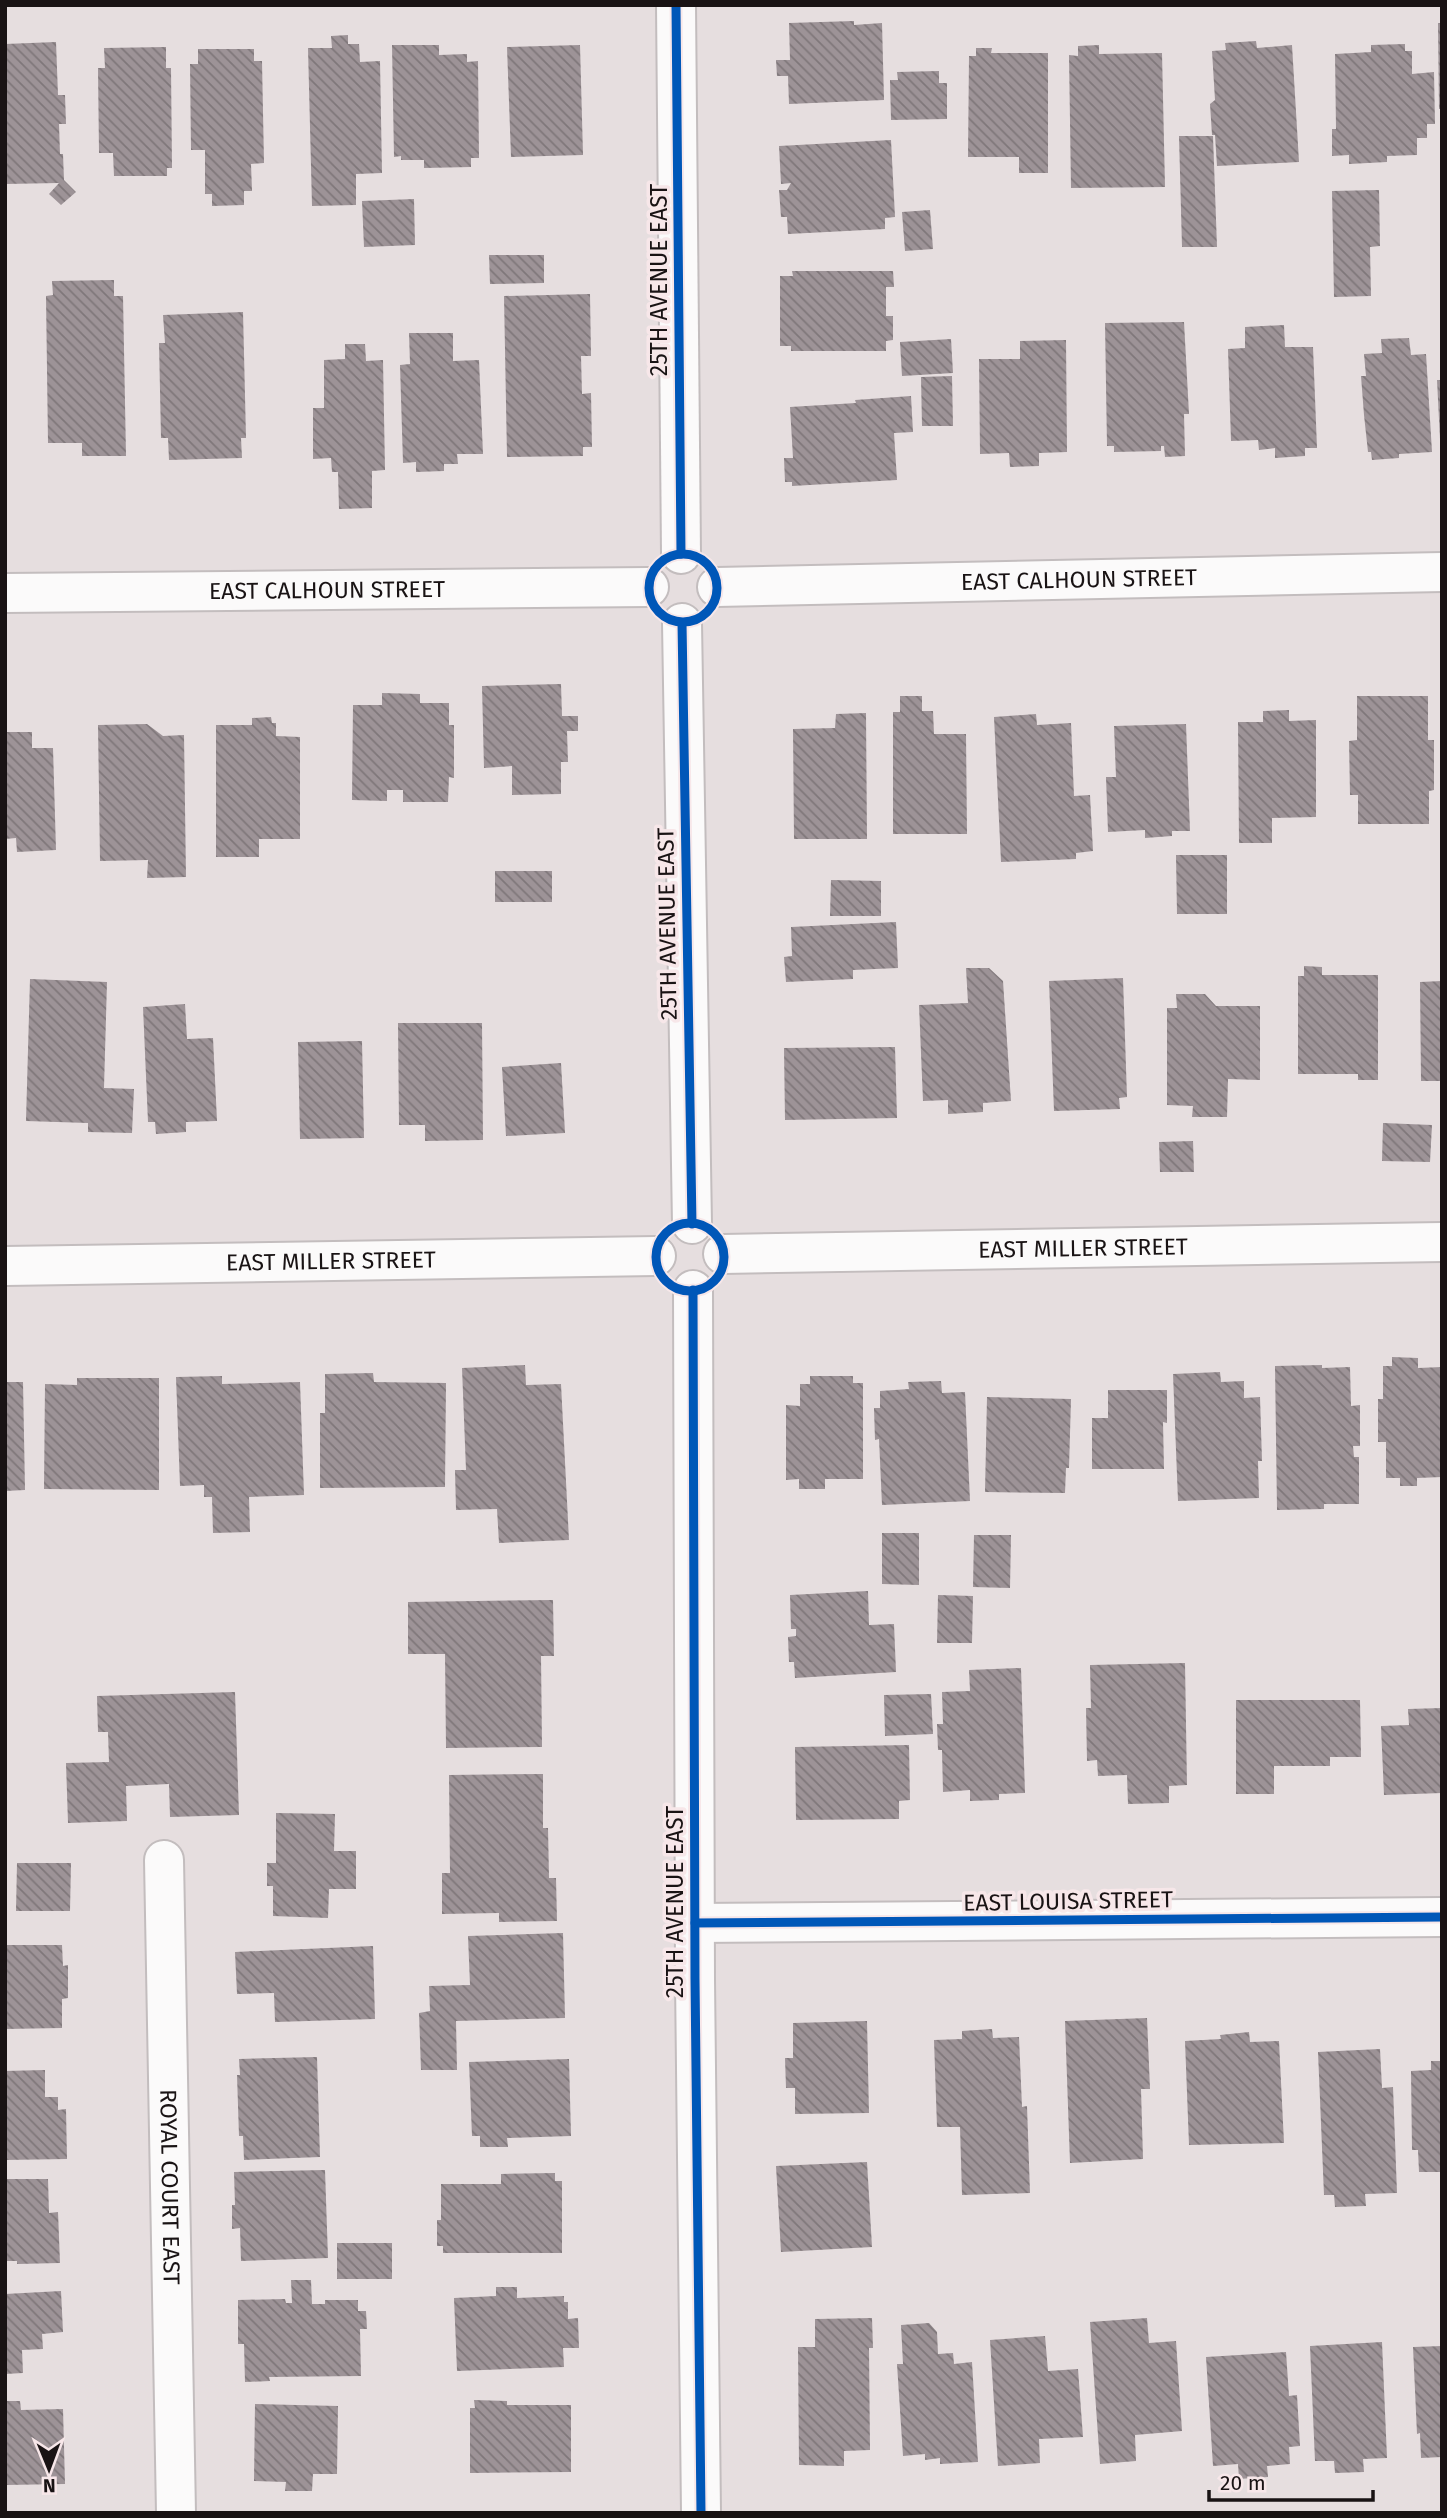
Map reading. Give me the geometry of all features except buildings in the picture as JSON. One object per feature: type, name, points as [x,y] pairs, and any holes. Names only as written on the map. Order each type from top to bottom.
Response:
[{"type":"street","name":"25TH AVENUE EAST","points":[[676,5],[681,554]]},
{"type":"street","points":[[681,554],[701,558],[715,576],[717,587],[712,608],[704,616],[682,623],[661,615],[653,606],[649,587],[652,573],[659,564],[668,557],[681,554]]},
{"type":"street","name":"EAST CALHOUN STREET","points":[[717,587],[1442,572]]},
{"type":"street","name":"EAST CALHOUN STREET","points":[[5,593],[649,587]]},
{"type":"street","name":"25TH AVENUE EAST","points":[[682,623],[692,1224]]},
{"type":"street","points":[[692,1224],[709,1229],[717,1237],[723,1254],[721,1271],[715,1281],[707,1287],[686,1292],[667,1282],[660,1274],[656,1256],[659,1242],[665,1234],[675,1227],[692,1224]]},
{"type":"street","name":"EAST MILLER STREET","points":[[723,1254],[1442,1242]]},
{"type":"street","name":"EAST MILLER STREET","points":[[5,1266],[656,1256]]},
{"type":"street","name":"25TH AVENUE EAST","points":[[693,1290],[695,1923],[701,2513]]},
{"type":"street","name":"ROYAL COURT EAST","points":[[164,1860],[176,2513]]},
{"type":"street","name":"EAST LOUISA STREET","points":[[695,1923],[1442,1917]]},
{"type":"cycle path","points":[[676,5],[681,554]]},
{"type":"cycle path","points":[[690,554],[711,569],[717,581],[717,588],[715,601],[707,612],[690,622],[676,622],[659,612],[651,601],[649,581],[659,564],[670,556],[690,554]]},
{"type":"cycle path","points":[[682,623],[692,1224]]},
{"type":"cycle path","points":[[690,1223],[703,1226],[714,1233],[721,1244],[724,1257],[721,1270],[714,1281],[703,1288],[690,1291],[677,1288],[666,1281],[659,1270],[656,1257],[659,1244],[666,1233],[677,1226],[690,1223]]},
{"type":"cycle path","points":[[693,1290],[695,1979],[701,2513]]},
{"type":"cycle path","points":[[695,1923],[1442,1917]]}]
